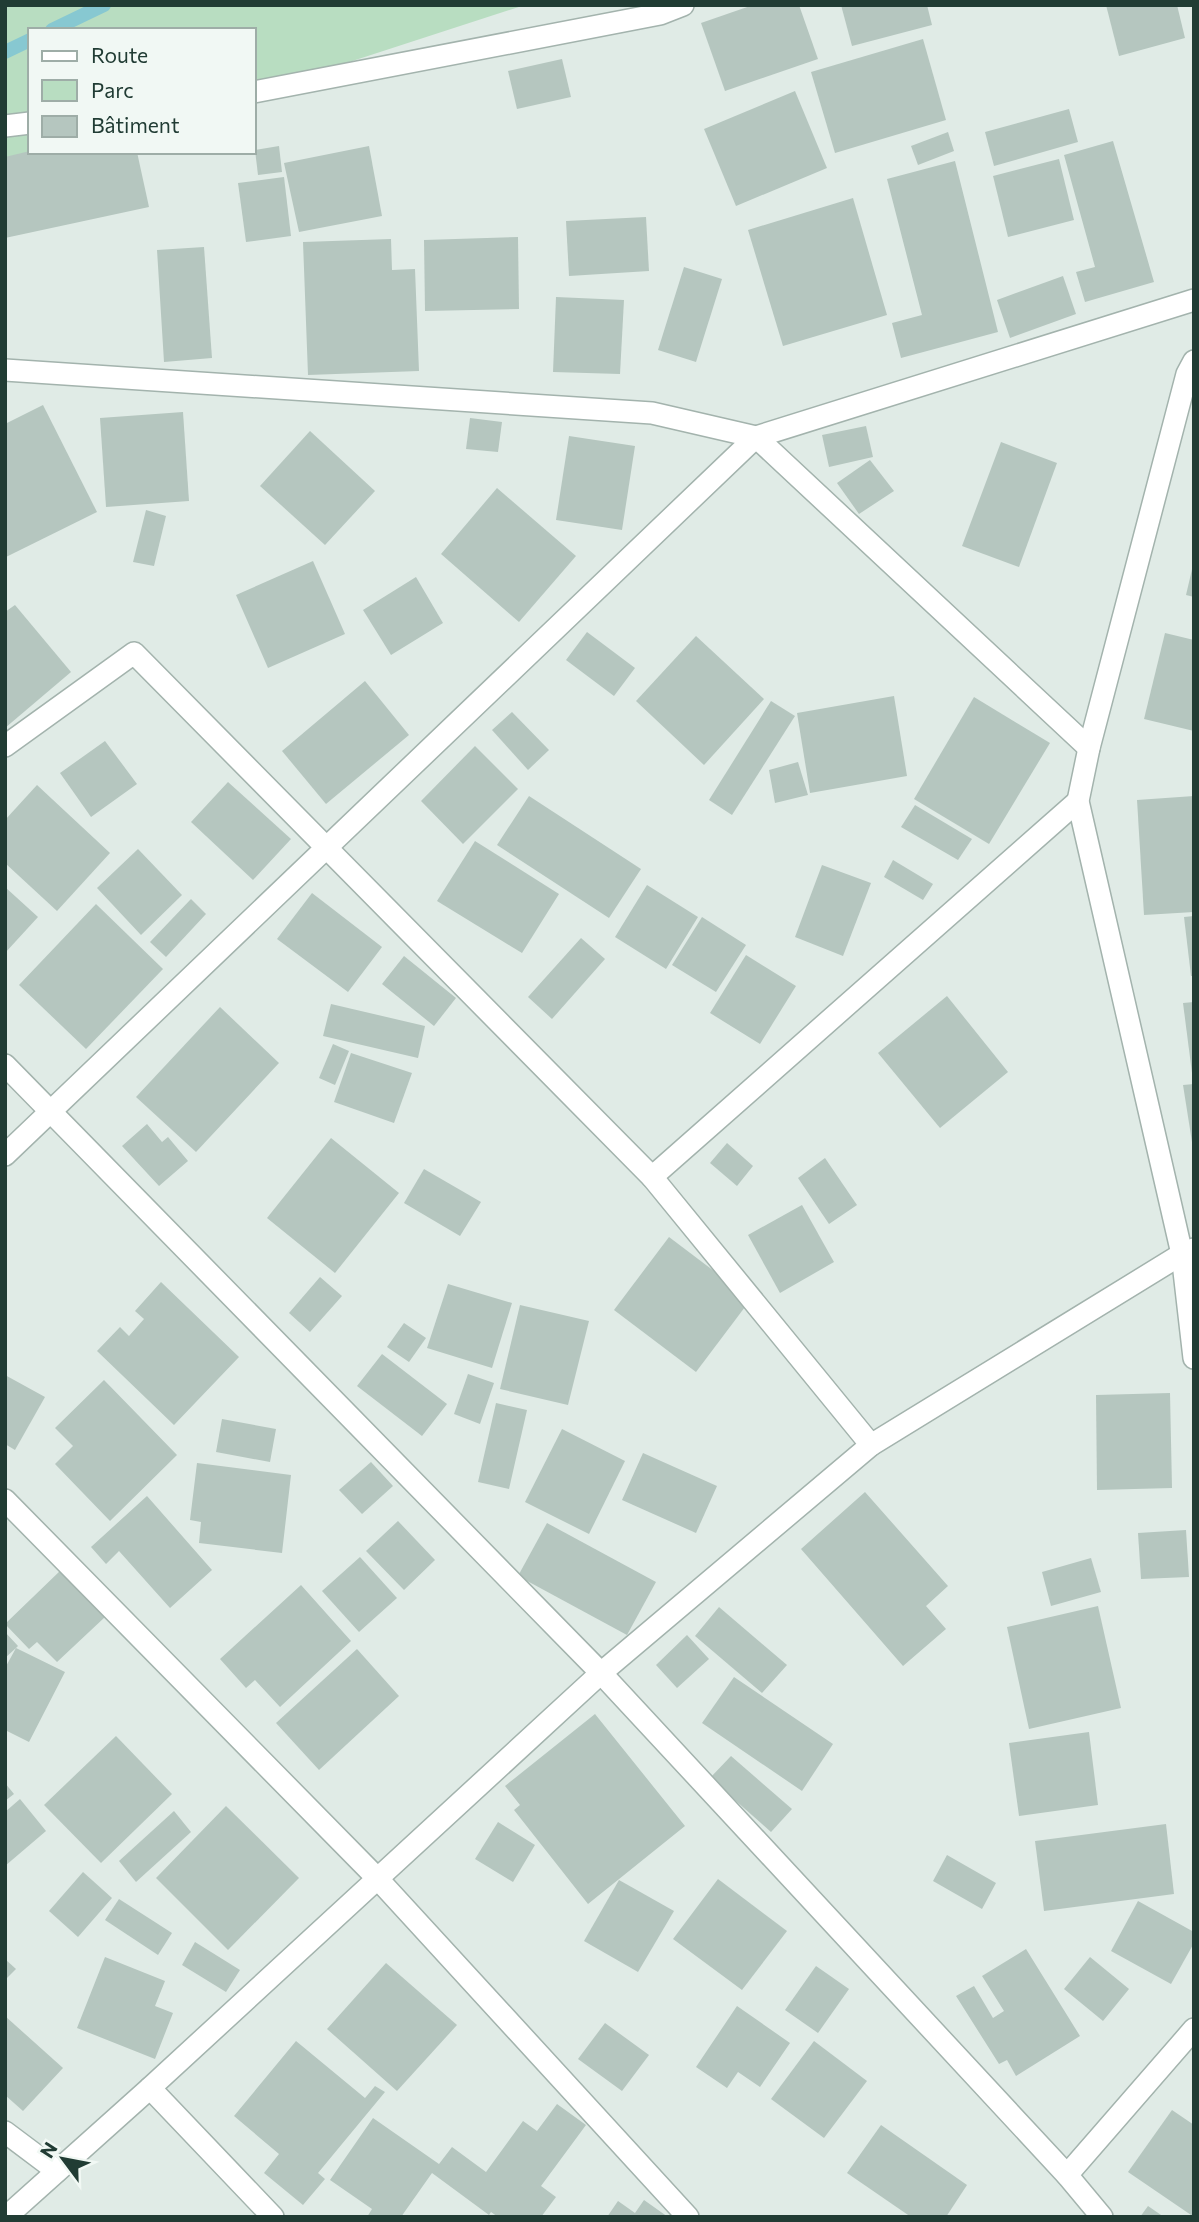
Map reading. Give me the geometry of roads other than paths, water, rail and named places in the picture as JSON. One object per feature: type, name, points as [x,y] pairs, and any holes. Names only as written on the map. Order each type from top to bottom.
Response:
[{"type":"street","points":[[256,92],[660,14],[683,5]]},
{"type":"street","points":[[5,126],[28,123]]},
{"type":"street","points":[[5,1155],[756,437],[1194,300]]},
{"type":"street","points":[[1194,361],[1187,374],[1088,748],[1078,802],[1188,1252],[1194,1358]]},
{"type":"street","points":[[5,370],[652,413],[756,437],[1088,748]]},
{"type":"street","points":[[5,746],[134,653],[652,1177],[871,1445]]},
{"type":"street","points":[[652,1177],[1078,802]]},
{"type":"street","points":[[5,1065],[601,1672],[1067,2175],[1102,2217]]},
{"type":"street","points":[[6,2217],[150,2088],[601,1672],[871,1445],[1188,1252]]},
{"type":"street","points":[[5,1500],[377,1878],[688,2217]]},
{"type":"street","points":[[1067,2175],[1194,2029]]},
{"type":"street","points":[[150,2088],[273,2217]]},
{"type":"street","points":[[5,2132],[57,2171]]},
{"type":"waterway","points":[[56,28],[104,5]]},
{"type":"waterway","points":[[5,52],[28,41]]}]
